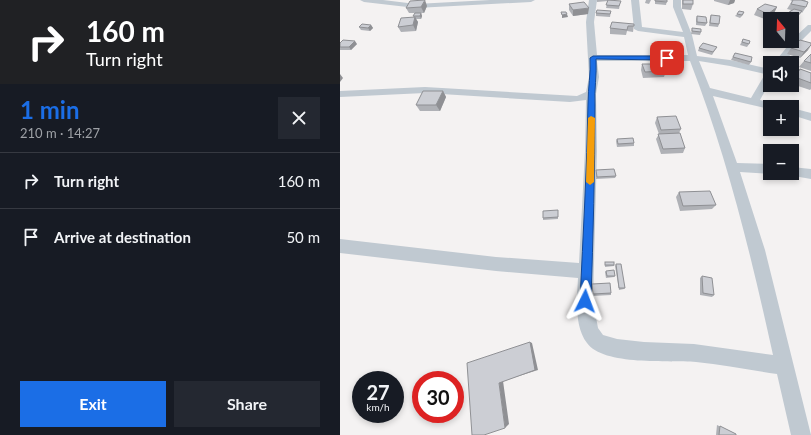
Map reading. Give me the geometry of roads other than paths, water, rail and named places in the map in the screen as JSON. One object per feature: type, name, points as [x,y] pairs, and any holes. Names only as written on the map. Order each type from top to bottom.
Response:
[{"type":"street","points":[[364,0],[416,6],[502,0],[531,0]]},
{"type":"street","points":[[593,0],[590,22],[594,76],[591,100],[585,301],[588,324],[597,341],[614,348],[639,351],[694,353],[785,366]]},
{"type":"street","points":[[635,0],[638,29],[688,35]]},
{"type":"street","points":[[677,0],[688,35],[693,58],[706,90],[757,250],[801,435]]},
{"type":"street","points":[[785,56],[811,26]]},
{"type":"street","points":[[593,58],[693,58],[730,63],[763,71]]},
{"type":"street","points":[[753,103],[763,85]]},
{"type":"street","points":[[340,94],[425,90],[591,100]]},
{"type":"street","points":[[706,90],[763,105]]},
{"type":"street","points":[[799,113],[811,116]]},
{"type":"street","points":[[731,167],[763,169]]},
{"type":"street","points":[[799,173],[811,174]]},
{"type":"street","points":[[340,246],[489,264],[587,271]]}]
